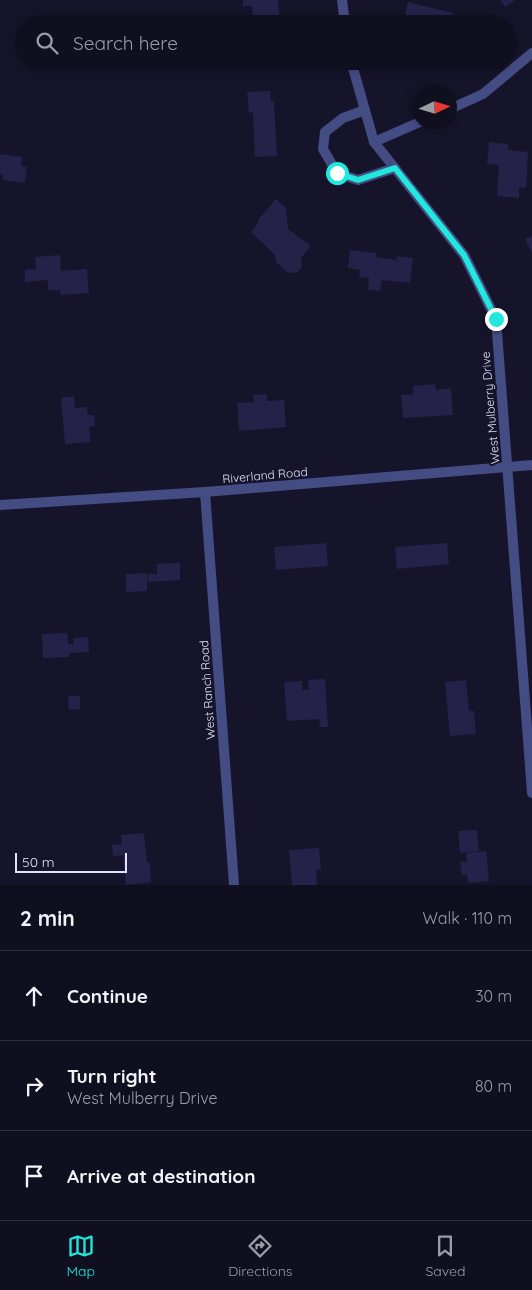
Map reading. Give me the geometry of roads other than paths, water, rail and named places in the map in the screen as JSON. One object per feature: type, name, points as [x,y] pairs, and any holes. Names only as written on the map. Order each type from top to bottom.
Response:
[{"type":"street","points":[[342,0],[343,15]]},
{"type":"street","points":[[517,66],[532,53]]},
{"type":"street","name":"West Mulberry Drive","points":[[354,70],[374,142],[464,255],[496,319],[532,793]]},
{"type":"street","points":[[457,106],[484,94],[512,70]]},
{"type":"street","points":[[365,110],[343,118],[325,132],[323,149],[337,173],[358,180],[395,168]]},
{"type":"street","points":[[374,142],[412,125]]},
{"type":"street","name":"Riverland Road","points":[[0,504],[205,492],[532,465]]},
{"type":"street","name":"West Ranch Road","points":[[205,492],[234,885]]}]
